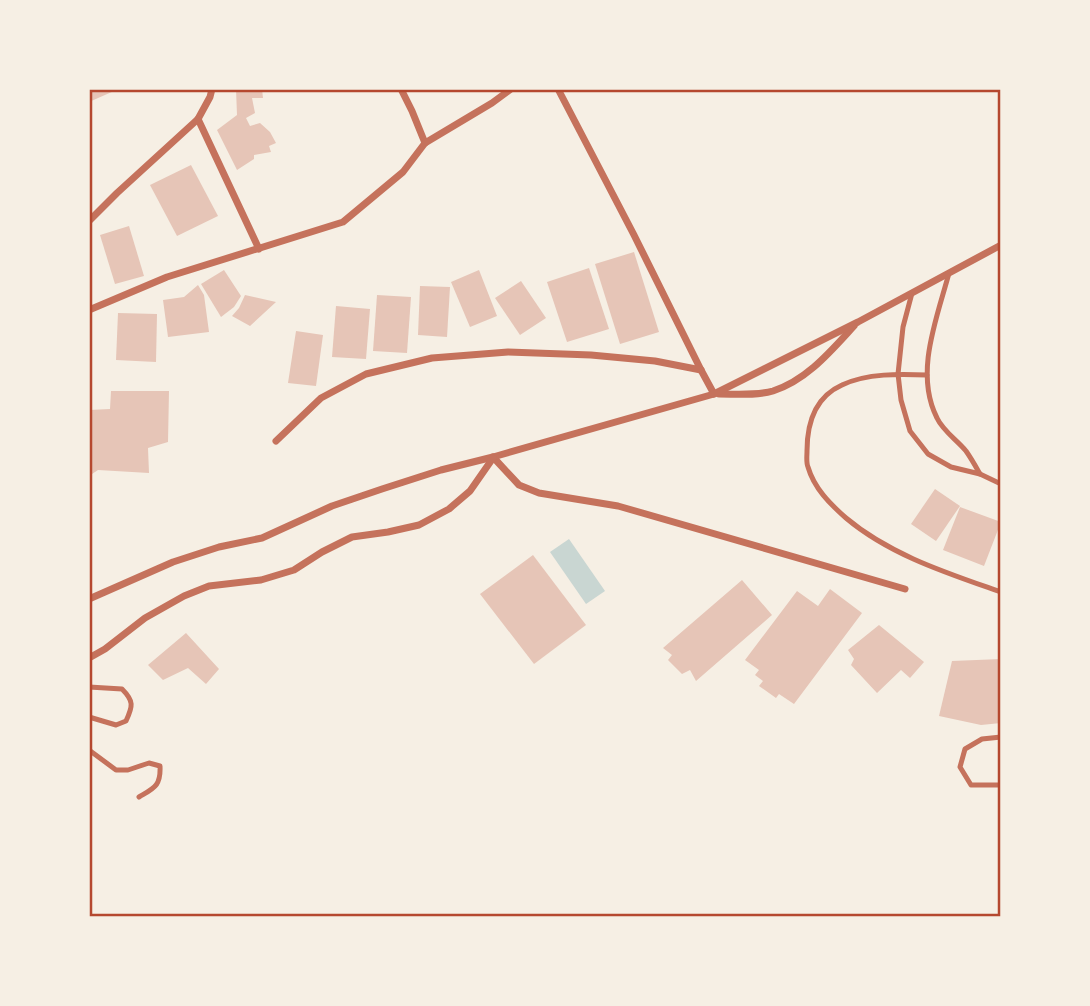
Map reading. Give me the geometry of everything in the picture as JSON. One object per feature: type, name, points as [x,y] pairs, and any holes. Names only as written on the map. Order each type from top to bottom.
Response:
[{"type":"street","points":[[89,221],[198,119],[212,89]]},
{"type":"street","points":[[401,89],[425,143]]},
{"type":"street","points":[[89,310],[167,277],[344,222],[403,172],[425,143],[512,89]]},
{"type":"street","points":[[558,89],[715,394]]},
{"type":"street","points":[[198,119],[259,249]]},
{"type":"street","points":[[89,599],[173,562],[219,547],[262,538],[332,506],[441,470],[715,394],[858,322],[1001,245]]},
{"type":"street","points":[[715,394],[772,391],[797,380],[828,355],[858,322]]},
{"type":"street","points":[[276,441],[321,398],[366,374],[432,358],[508,352],[592,355],[654,360],[701,370]]},
{"type":"street","points":[[494,457],[519,485],[539,493],[618,506],[905,589]]},
{"type":"street","points":[[89,658],[145,618],[184,596],[209,586],[261,580],[294,570],[352,537],[419,525],[449,509],[471,491],[494,457]]},
{"type":"lane","points":[[949,273],[930,344],[927,375],[930,397],[937,419],[965,451],[980,474]]},
{"type":"lane","points":[[912,293],[903,327],[898,374],[901,400],[910,431],[928,454],[951,467],[980,474],[1001,484]]},
{"type":"lane","points":[[927,375],[898,374],[867,378],[843,384],[826,394],[812,415],[807,441],[807,466],[822,495],[848,519],[887,546],[950,574],[1001,592]]},
{"type":"lane","points":[[89,687],[122,689],[130,697],[132,709],[126,721],[116,724],[89,717]]},
{"type":"lane","points":[[1001,737],[982,738],[965,749],[960,767],[971,785],[1001,785]]},
{"type":"lane","points":[[89,750],[116,770],[128,770],[149,763],[160,766],[161,777],[156,786],[138,797]]},
{"type":"shaded area","points":[[569,539],[605,591],[586,604],[550,552]]},
{"type":"building","points":[[89,89],[113,89],[114,91],[89,102]]},
{"type":"building","points":[[236,89],[262,89],[263,98],[252,98],[255,113],[246,118],[250,126],[260,123],[270,132],[276,143],[269,146],[271,152],[254,155],[254,159],[237,170],[217,130],[237,115]]},
{"type":"building","points":[[191,165],[218,216],[177,236],[150,185]]},
{"type":"building","points":[[129,226],[144,276],[115,284],[100,235]]},
{"type":"building","points":[[634,252],[659,332],[620,344],[595,264]]},
{"type":"building","points":[[589,268],[609,329],[567,342],[547,282]]},
{"type":"building","points":[[224,270],[241,296],[234,307],[221,317],[201,284]]},
{"type":"building","points":[[479,270],[497,316],[470,327],[451,282]]},
{"type":"building","points":[[521,281],[546,318],[520,335],[495,298]]},
{"type":"building","points":[[198,285],[204,295],[209,332],[168,337],[163,300],[184,297]]},
{"type":"building","points":[[420,286],[450,287],[447,337],[418,335]]},
{"type":"building","points":[[245,295],[276,302],[250,326],[232,316]]},
{"type":"building","points":[[377,295],[411,297],[407,353],[373,351]]},
{"type":"building","points":[[336,306],[370,309],[366,359],[332,357]]},
{"type":"building","points":[[118,313],[157,314],[156,362],[116,360]]},
{"type":"building","points":[[296,331],[323,335],[316,386],[288,383]]},
{"type":"building","points":[[111,391],[169,391],[168,442],[148,448],[149,473],[98,470],[89,476],[89,410],[110,409]]},
{"type":"building","points":[[935,489],[960,506],[936,541],[911,524]]},
{"type":"building","points":[[960,507],[1001,522],[984,566],[943,550]]},
{"type":"building","points":[[533,555],[586,625],[534,664],[480,594]]},
{"type":"building","points":[[742,580],[772,615],[696,681],[690,670],[682,674],[668,660],[672,655],[663,648]]},
{"type":"building","points":[[830,589],[862,613],[794,704],[779,694],[776,698],[759,686],[763,681],[755,675],[759,670],[745,660],[797,591],[818,606]]},
{"type":"building","points":[[879,625],[924,662],[910,678],[901,670],[877,693],[851,665],[854,659],[848,650]]},
{"type":"building","points":[[186,633],[219,669],[206,684],[188,668],[163,680],[148,665]]},
{"type":"building","points":[[1001,659],[1001,723],[981,725],[939,716],[952,661]]}]
